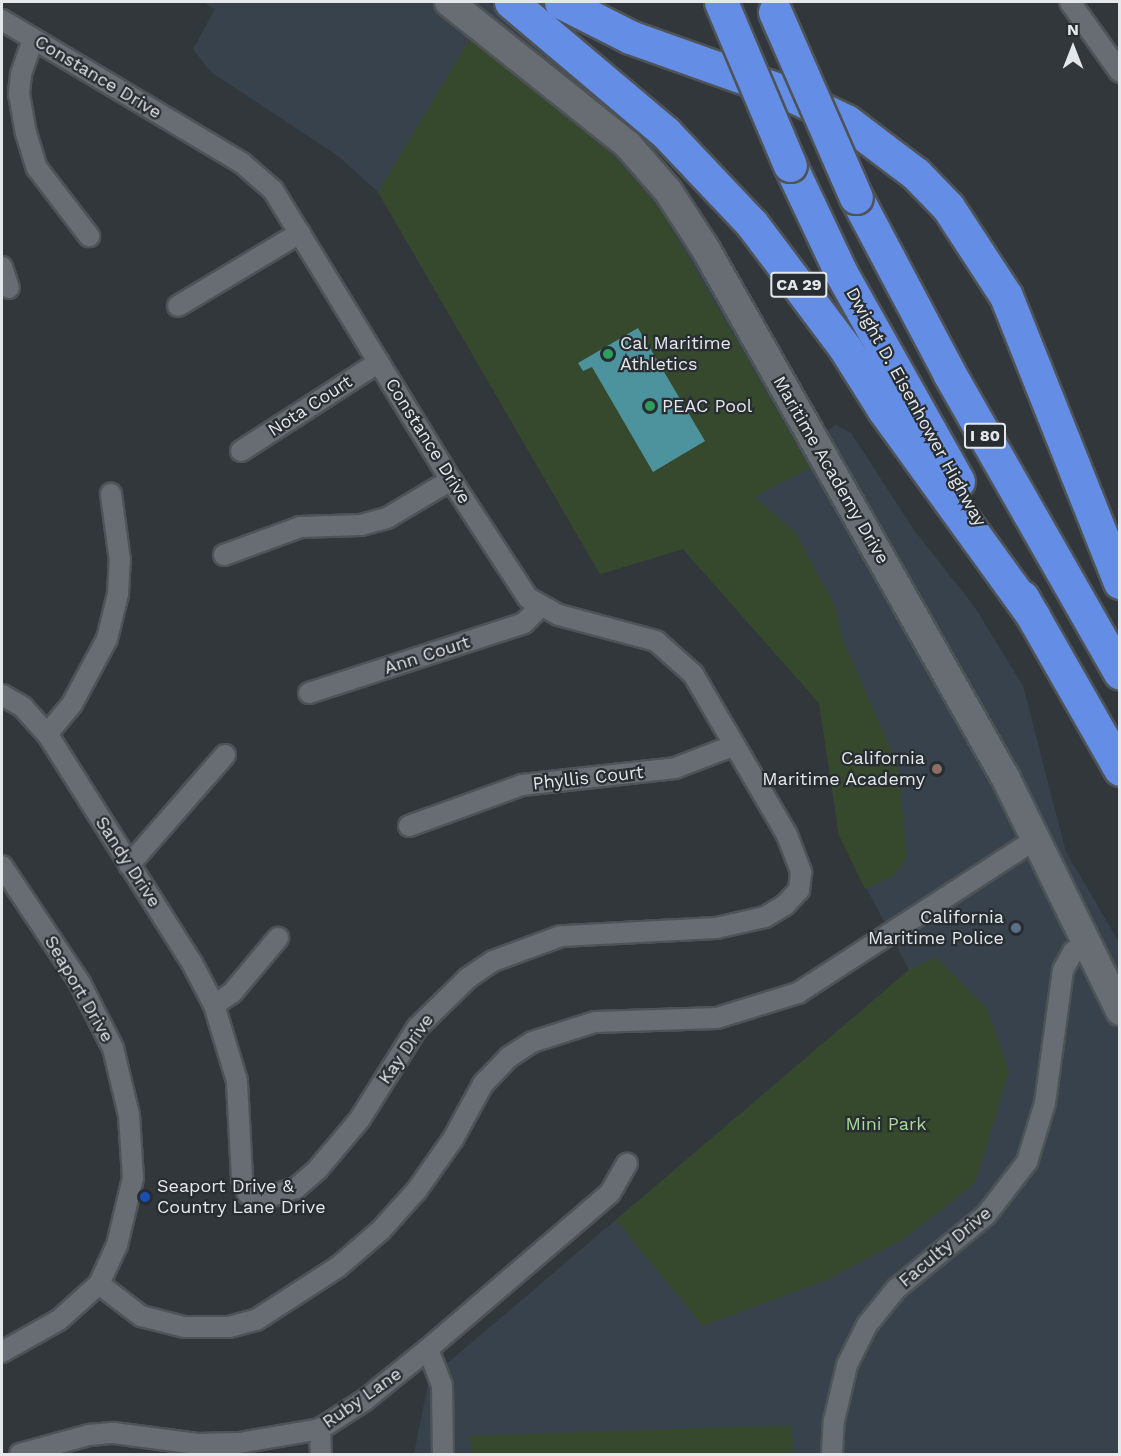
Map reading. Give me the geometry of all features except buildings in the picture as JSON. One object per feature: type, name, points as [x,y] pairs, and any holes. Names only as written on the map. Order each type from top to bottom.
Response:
[{"type":"highway","name":"CA 29","points":[[511,2],[665,132],[752,224],[845,348],[884,410],[1034,616]]},
{"type":"highway","points":[[561,2],[630,37],[787,93],[846,122],[876,140],[924,182],[948,207],[1006,296],[1119,582]]},
{"type":"highway","name":"Dwight D. Eisenhower Highway","points":[[720,2],[790,165],[840,271],[1119,770]]},
{"type":"highway","name":"I 80","points":[[773,5],[856,197],[949,373],[1119,673]]},
{"type":"street","name":"Maritime Academy Drive","points":[[449,2],[628,145],[668,191],[711,258],[1038,838],[1119,1011]]},
{"type":"street","points":[[1070,2],[1119,72]]},
{"type":"street","name":"Constance Drive","points":[[2,20],[242,164],[273,190],[451,480],[528,598],[540,608]]},
{"type":"street","points":[[33,39],[21,74],[19,94],[26,133],[37,168],[89,236]]},
{"type":"street","points":[[178,306],[300,233]]},
{"type":"street","points":[[2,267],[9,288]]},
{"type":"street","name":"Nota Court","points":[[241,451],[379,362]]},
{"type":"street","points":[[224,555],[300,527],[361,525],[387,518],[451,480]]},
{"type":"street","points":[[47,734],[91,673],[107,639],[118,594],[120,561],[111,494]]},
{"type":"street","points":[[540,608],[656,641],[693,674],[735,746]]},
{"type":"street","name":"Ann Court","points":[[309,693],[524,623],[540,608]]},
{"type":"street","name":"Sandy Drive","points":[[2,695],[23,707],[47,734],[192,963],[214,1005],[229,1049]]},
{"type":"street","name":"Phyllis Court","points":[[408,826],[522,785],[675,768],[735,746]]},
{"type":"street","name":"Kay Drive","points":[[229,1049],[237,1081],[242,1178],[248,1194],[262,1198],[279,1196],[296,1188],[338,1147],[360,1119],[417,1028],[434,1008],[493,962],[561,936],[726,926],[765,917],[785,905],[799,890],[797,855],[735,746]]},
{"type":"street","points":[[129,865],[225,755]]},
{"type":"street","points":[[99,1284],[141,1316],[184,1327],[229,1327],[256,1320],[338,1267],[381,1230],[417,1191],[453,1139],[483,1084],[510,1057],[532,1042],[595,1022],[717,1018],[798,993],[1038,838]]},
{"type":"street","name":"Seaport Drive","points":[[2,866],[99,1016],[124,1079],[133,1151],[132,1192],[117,1245],[99,1284],[59,1320],[2,1352]]},
{"type":"street","points":[[214,1005],[232,993],[278,939]]},
{"type":"street","name":"Faculty Drive","points":[[832,1455],[834,1421],[847,1365],[867,1325],[896,1289],[986,1215],[1027,1162],[1045,1103],[1063,970],[1072,952],[1086,940]]},
{"type":"street","name":"Ruby Lane","points":[[20,1455],[98,1434],[198,1444],[239,1443],[320,1429],[365,1400],[428,1349],[610,1193],[627,1163]]},
{"type":"street","points":[[428,1349],[442,1385],[443,1455]]},
{"type":"street","points":[[320,1429],[321,1455]]},
{"type":"shaded area","name":"California Maritime Academy","points":[[203,2],[488,2],[612,116],[825,432],[836,425],[851,433],[914,530],[974,606],[1023,686],[1066,852],[1119,942],[1119,1454],[414,1454],[429,1379],[909,970],[839,835],[819,703],[683,549],[600,574],[378,192],[338,156],[211,72],[193,49],[215,9]]},
{"type":"green space","name":"Cal Maritime Athletics","points":[[470,39],[613,155],[661,210],[810,468],[754,497],[795,532],[836,608],[842,638],[898,765],[907,856],[895,875],[865,889],[839,835],[819,703],[683,549],[600,574],[378,192]]},
{"type":"green space","name":"Mini Park","points":[[936,957],[988,1010],[1009,1072],[975,1183],[905,1238],[829,1279],[703,1326],[616,1220],[909,970]]},
{"type":"green space","points":[[792,1425],[793,1454],[471,1454],[470,1436]]},
{"type":"water","name":"PEAC Pool","points":[[638,328],[705,441],[653,472],[592,367],[583,371],[578,363]]},
{"type":"place","name":"Cal Maritime Athletics","points":[[608,354]]},
{"type":"place","name":"PEAC Pool","points":[[650,406]]},
{"type":"place","name":"California Maritime Academy","points":[[937,769]]},
{"type":"place","name":"California Maritime Police","points":[[1016,928]]},
{"type":"place","name":"Seaport Drive & Country Lane Drive","points":[[145,1197]]}]
